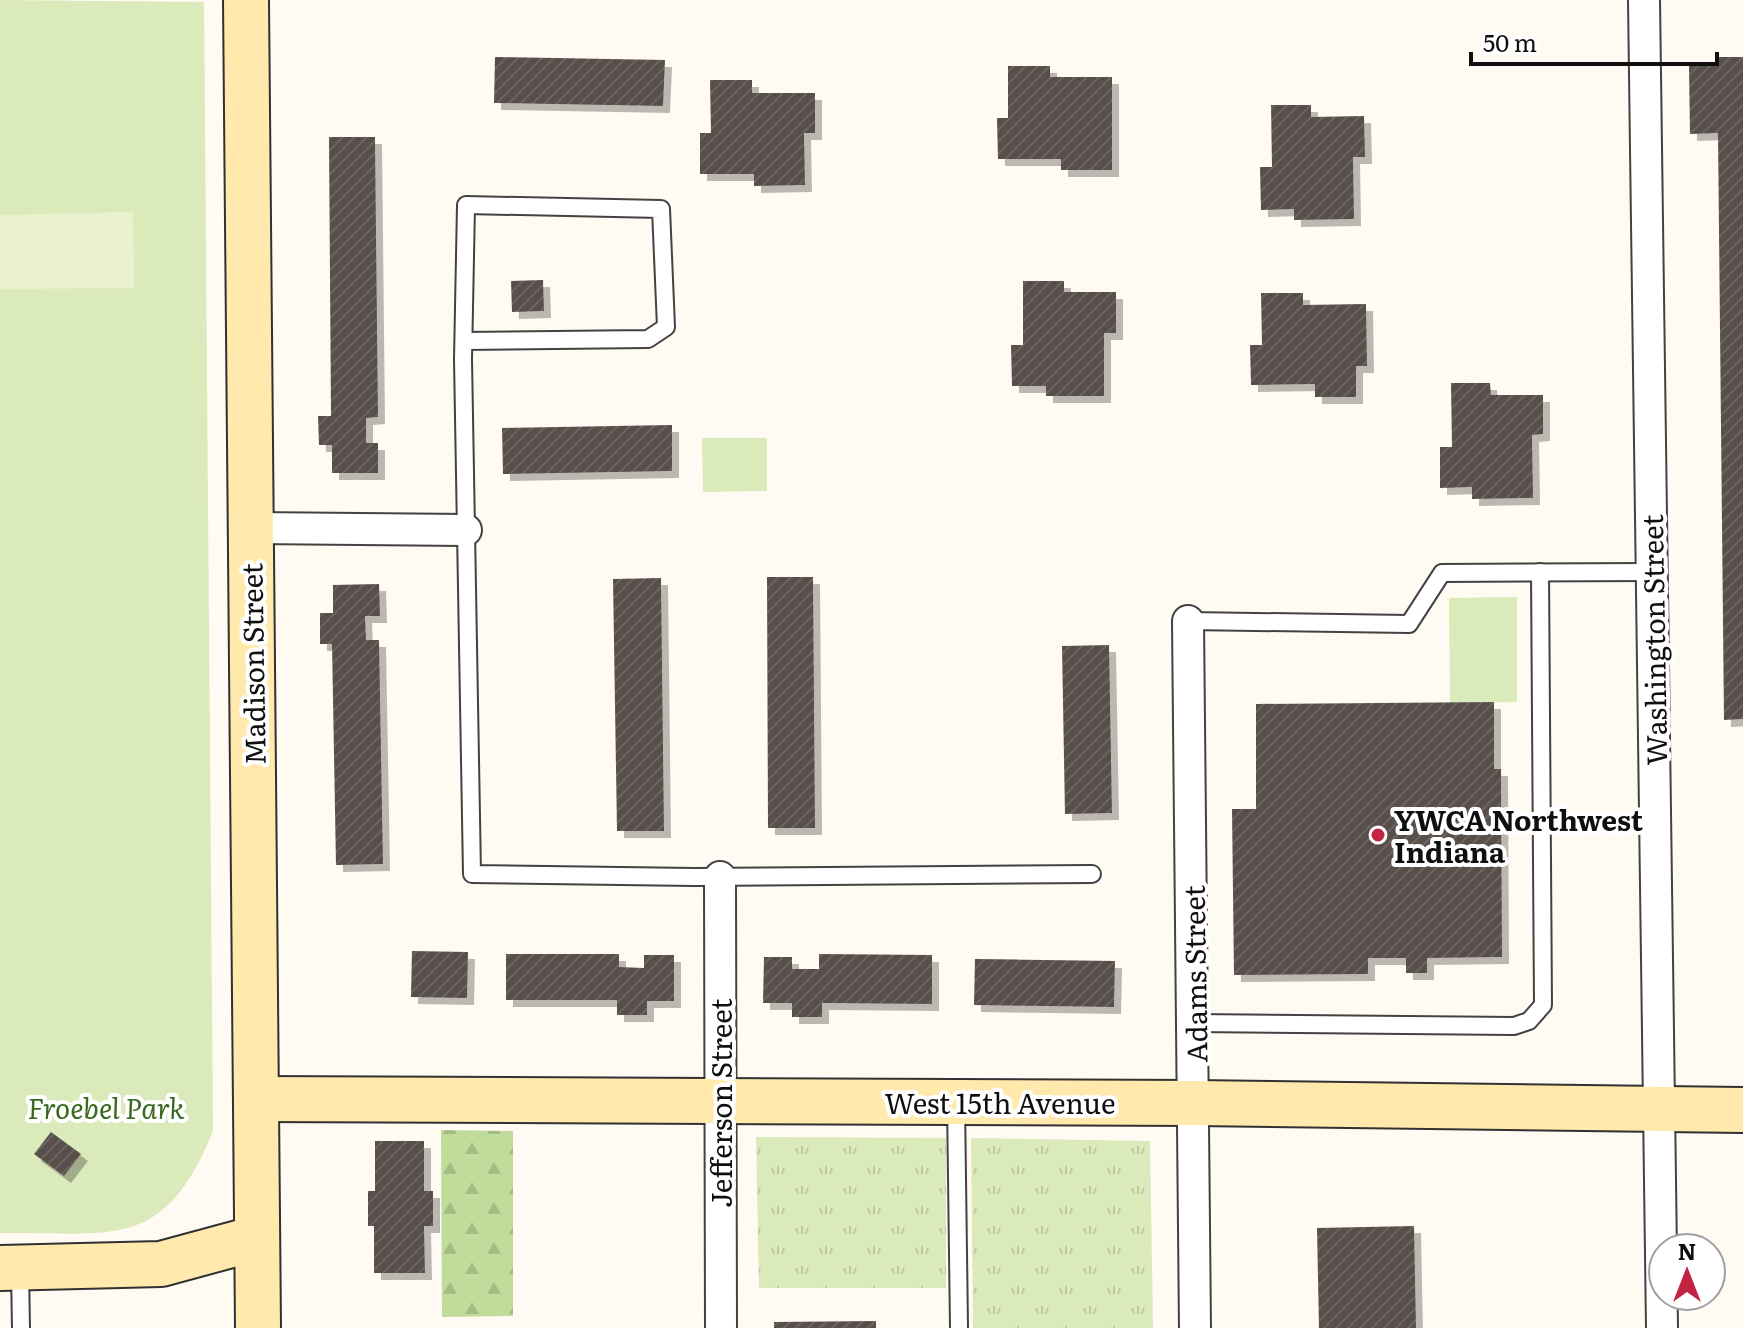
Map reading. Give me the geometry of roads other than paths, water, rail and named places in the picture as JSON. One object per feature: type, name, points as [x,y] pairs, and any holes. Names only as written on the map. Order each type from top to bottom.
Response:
[{"type":"main road","name":"Madison Street","points":[[246,0],[258,1328]]},
{"type":"main road","name":"West 15th Avenue","points":[[256,1099],[1195,1103],[1743,1110]]},
{"type":"main road","points":[[10,1268],[161,1264],[257,1238]]},
{"type":"street","name":"Washington Street","points":[[1644,0],[1662,1328]]},
{"type":"street","points":[[251,528],[466,530]]},
{"type":"street","name":"Adams Street","points":[[1188,621],[1195,1328]]},
{"type":"street","name":"Jefferson Street","points":[[720,877],[721,1328]]},
{"type":"lane","points":[[464,341],[648,339],[666,327],[661,209],[466,205],[464,341],[472,874],[720,877],[1092,874]]},
{"type":"lane","points":[[1194,1023],[1514,1026],[1529,1021],[1543,1005],[1540,572]]},
{"type":"lane","points":[[1188,621],[1409,624],[1442,573],[1652,572]]},
{"type":"lane","points":[[956,1102],[959,1328]]},
{"type":"lane","points":[[10,1268],[21,1328]]},
{"type":"place","name":"YWCA Northwest Indiana","points":[[1378,835]]},
{"type":"park label","name":"Froebel Park","points":[[106,1107]]}]
